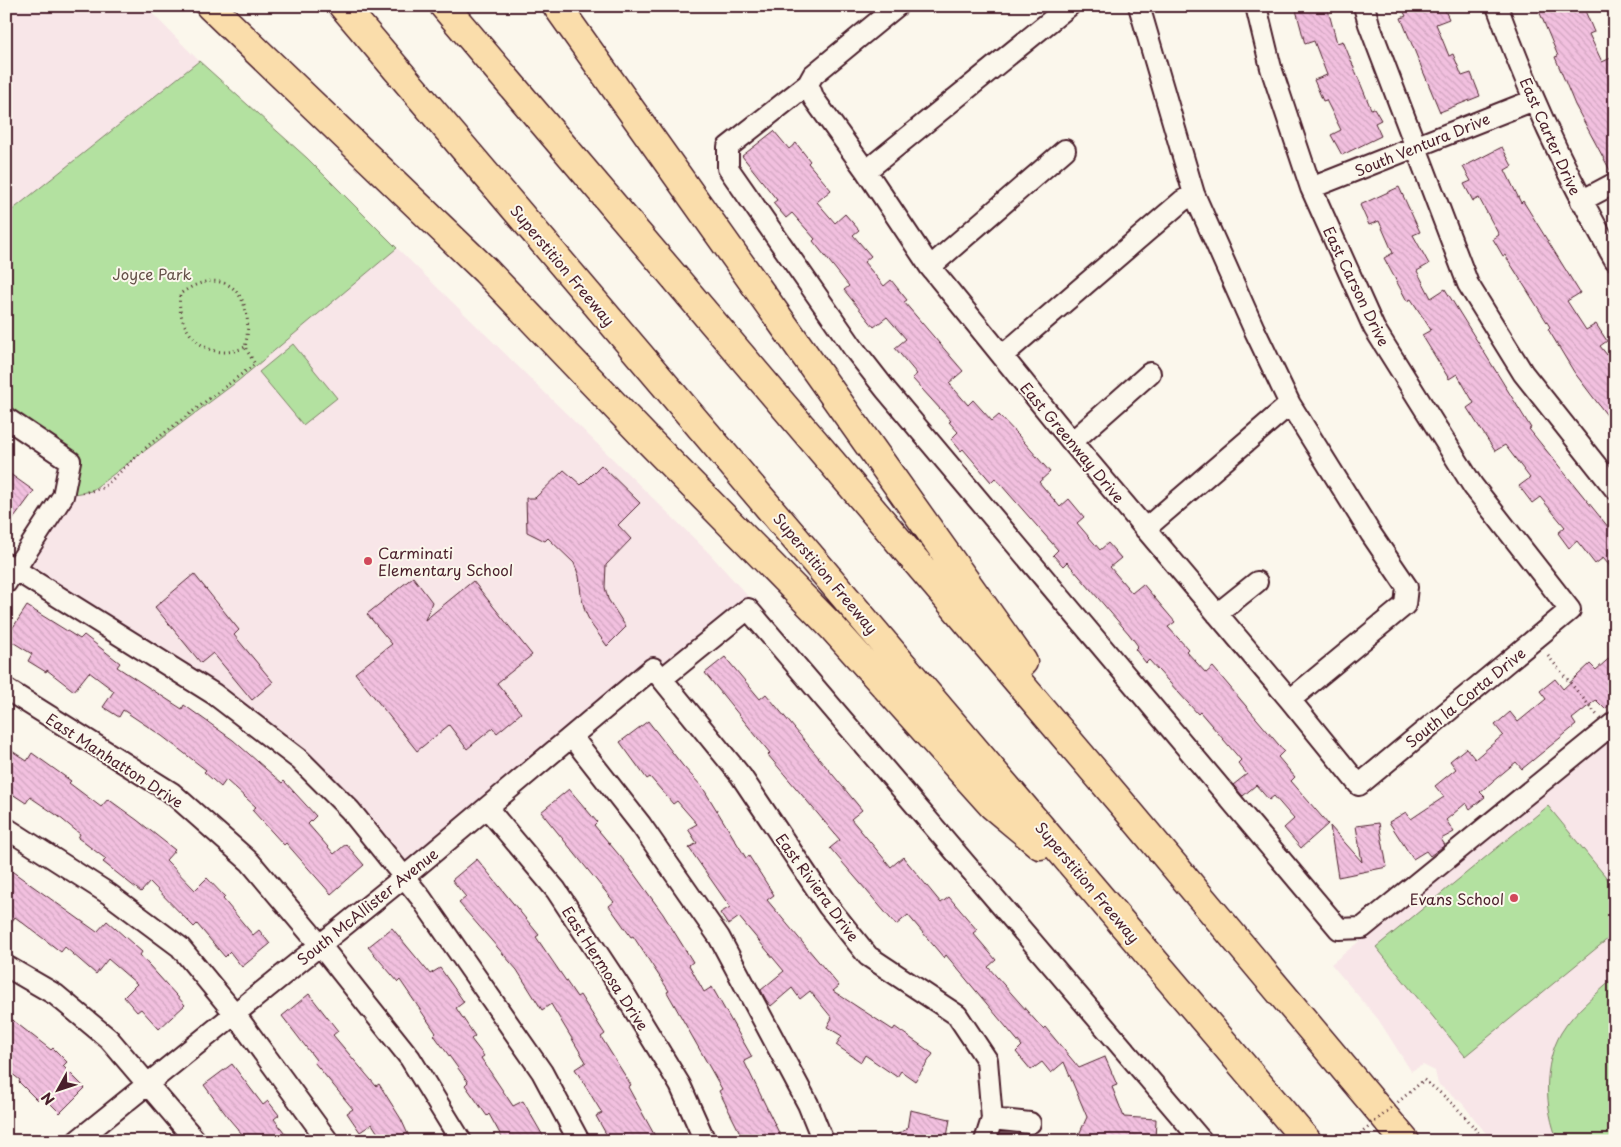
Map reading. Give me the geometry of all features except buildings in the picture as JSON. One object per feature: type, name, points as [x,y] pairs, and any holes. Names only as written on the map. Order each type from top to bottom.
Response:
[{"type":"highway","points":[[210,6],[486,271],[644,437],[832,627],[992,804],[1101,896]]},
{"type":"highway","name":"Superstition Freeway","points":[[343,6],[1101,896],[1301,1134]]},
{"type":"highway","points":[[444,6],[1129,812],[1405,1141]]},
{"type":"highway","points":[[557,6],[1129,812]]},
{"type":"highway","points":[[1317,1036],[1417,1141]]},
{"type":"street","points":[[897,6],[812,75],[808,84],[728,147],[728,168],[854,349],[886,390],[1339,929],[1362,928],[1611,725]]},
{"type":"street","points":[[866,171],[1069,6]]},
{"type":"street","points":[[1139,6],[1194,194],[1290,404],[1371,534],[1407,587],[1405,605],[1290,700]]},
{"type":"street","name":"East Carson Drive","points":[[1256,6],[1271,68],[1311,188],[1374,328],[1473,486],[1570,610]]},
{"type":"street","points":[[1364,6],[1369,24],[1468,284],[1524,372],[1615,488]]},
{"type":"street","name":"East Carter Drive","points":[[1497,6],[1534,100],[1581,201],[1615,260]]},
{"type":"street","name":"East Greenway Drive","points":[[808,84],[814,99],[866,171],[930,267],[1072,442],[1290,700],[1359,785]]},
{"type":"street","name":"South Ventura Drive","points":[[1311,188],[1534,100]]},
{"type":"street","points":[[930,267],[1065,150]]},
{"type":"street","points":[[1581,201],[1615,183]]},
{"type":"street","points":[[1002,356],[1182,201],[1194,194]]},
{"type":"street","points":[[1072,442],[1150,373]]},
{"type":"street","points":[[1145,529],[1290,404]]},
{"type":"street","points":[[6,418],[70,460],[63,496],[9,572],[214,694],[300,760],[350,810],[421,898],[542,1072],[579,1141]]},
{"type":"street","points":[[1217,614],[1257,582]]},
{"type":"street","name":"South McAllister Avenue","points":[[77,1141],[403,878],[572,737],[748,609],[1192,1137]]},
{"type":"street","name":"South la Corta Drive","points":[[1359,785],[1570,610]]},
{"type":"street","name":"East Riviera Drive","points":[[658,673],[741,776],[828,906],[868,956],[957,1014],[987,1060],[992,1119]]},
{"type":"street","name":"East Manhatton Drive","points":[[6,690],[172,793],[250,862],[320,945],[410,1058],[461,1141]]},
{"type":"street","points":[[572,737],[641,825],[719,937],[808,1104],[823,1141]]},
{"type":"street","name":"East Hermosa Drive","points":[[487,808],[556,890],[624,993],[680,1085],[705,1141]]},
{"type":"street","points":[[6,828],[108,894],[180,947],[235,1014],[328,1141]]},
{"type":"street","points":[[6,966],[56,996],[109,1039],[196,1141]]},
{"type":"street","points":[[986,1141],[992,1119],[1030,1123]]},
{"type":"path","points":[[80,493],[102,488],[150,444],[255,364],[245,347],[248,332],[246,306],[237,293],[227,284],[216,281],[202,282],[180,294],[178,306],[181,318],[198,344],[220,353],[233,353],[245,347]]},
{"type":"path","points":[[1548,656],[1611,725]]},
{"type":"path","points":[[1352,1141],[1424,1080],[1448,1098],[1468,1118],[1484,1141]]},
{"type":"shaded area","points":[[6,6],[145,6],[199,61],[6,215]]},
{"type":"shaded area","name":"Carminati Elementary School","points":[[397,248],[709,553],[754,603],[663,678],[654,668],[403,878],[300,760],[15,569],[63,496],[91,491],[238,381]]},
{"type":"shaded area","name":"Evans School","points":[[1615,735],[1615,1141],[1492,1141],[1462,1103],[1438,1084],[1435,1071],[1423,1065],[1411,1071],[1378,1019],[1331,964]]},
{"type":"green space","name":"Joyce Park","points":[[199,61],[307,158],[397,248],[238,381],[91,491],[63,496],[70,460],[6,418],[6,215]]},
{"type":"green space","points":[[293,344],[337,398],[303,425],[259,372]]},
{"type":"green space","points":[[1548,806],[1615,888],[1615,933],[1465,1056],[1376,947]]},
{"type":"green space","points":[[1615,977],[1615,1141],[1558,1141],[1553,1128],[1548,1100],[1548,1072],[1555,1045],[1572,1017]]},
{"type":"place","name":"Carminati Elementary School","points":[[368,561]]},
{"type":"place","name":"Evans School","points":[[1514,898]]}]
